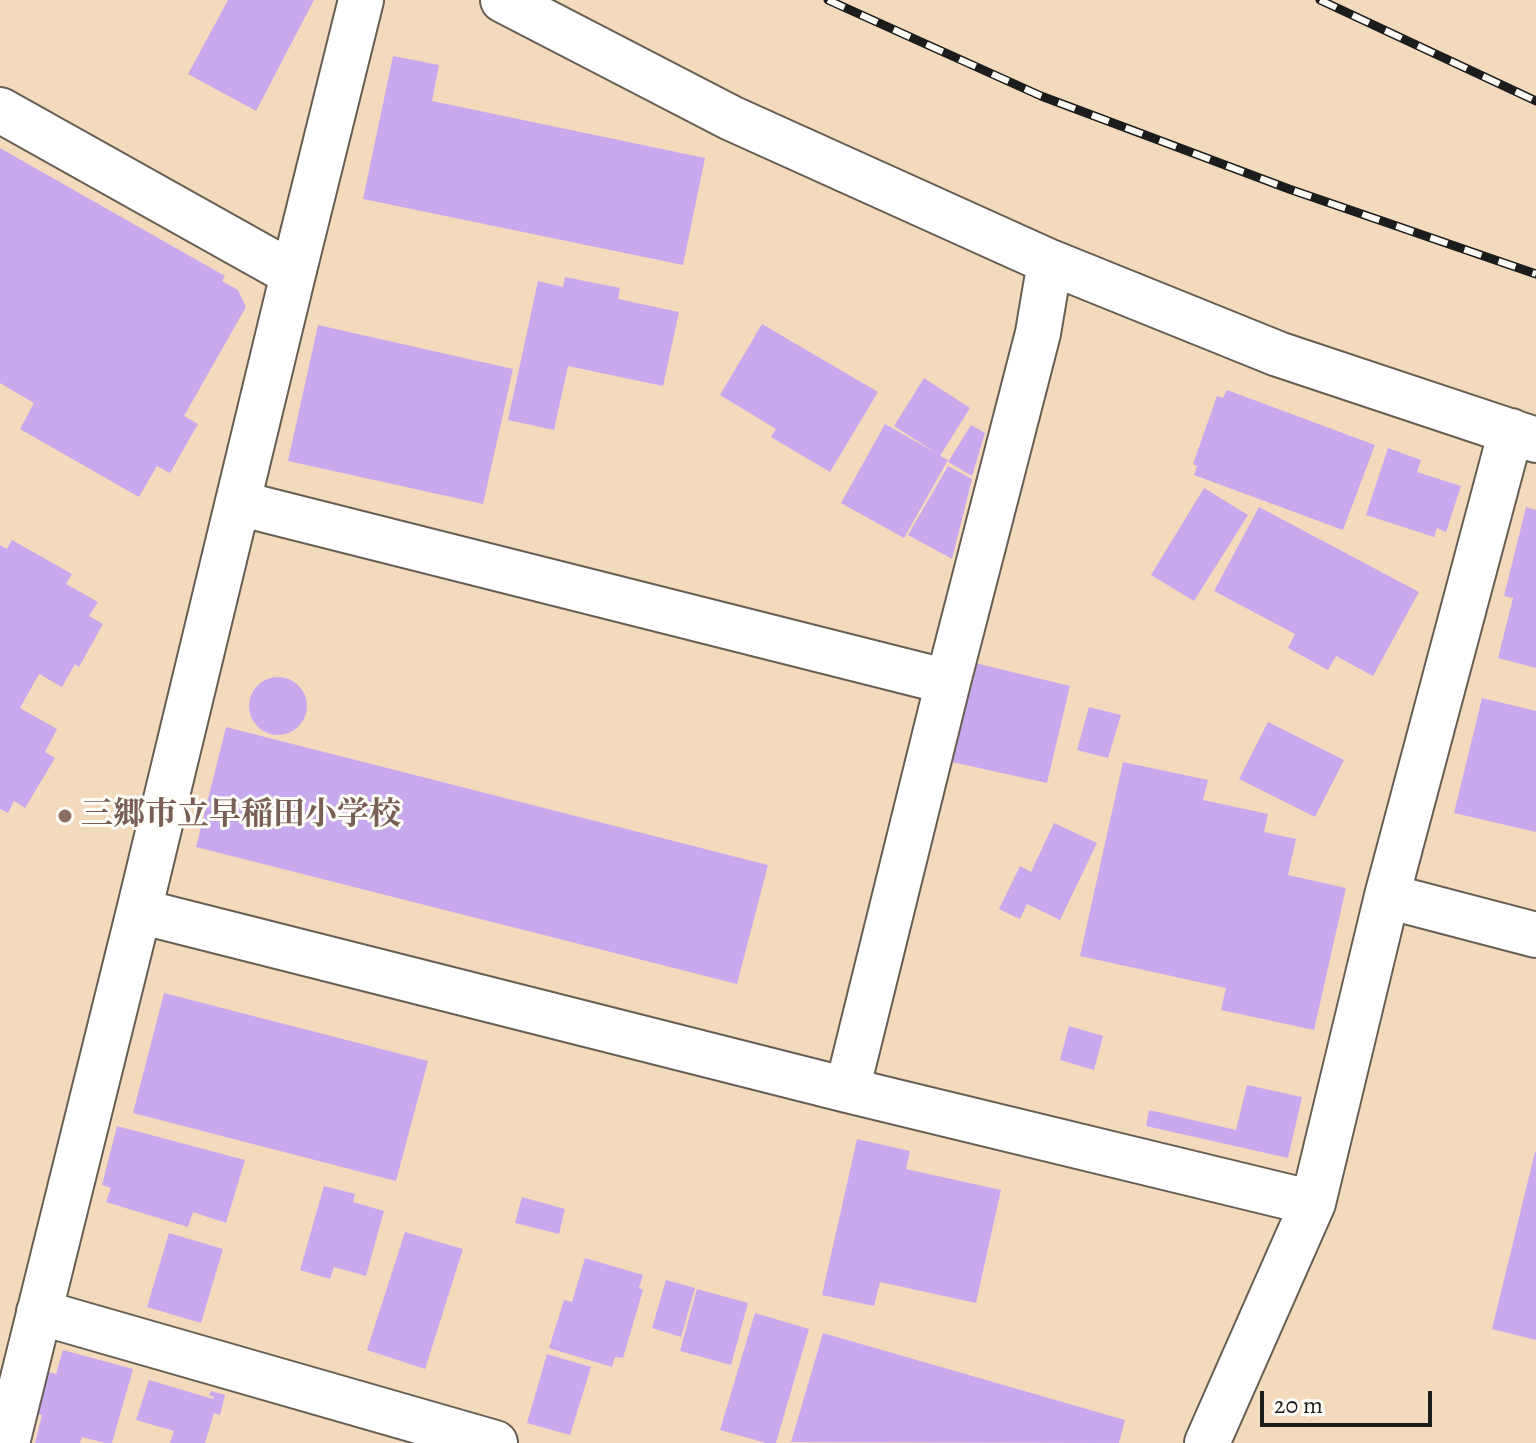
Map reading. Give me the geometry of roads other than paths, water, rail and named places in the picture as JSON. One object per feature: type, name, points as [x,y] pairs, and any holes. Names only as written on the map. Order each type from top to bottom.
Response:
[{"type":"street","points":[[7,1443],[361,0]]},
{"type":"street","points":[[503,0],[731,118],[1050,262],[1278,354],[1523,436],[1387,896],[1313,1203],[1207,1443]]},
{"type":"street","points":[[0,110],[293,274]]},
{"type":"street","points":[[847,1090],[1038,333],[1050,262]]},
{"type":"street","points":[[238,503],[948,682]]},
{"type":"street","points":[[1387,896],[1536,935]]},
{"type":"street","points":[[139,911],[847,1090],[1313,1203]]},
{"type":"street","points":[[39,1312],[495,1443]]},
{"type":"railway","points":[[828,0],[1041,96],[1289,189],[1536,274]]},
{"type":"railway","points":[[1320,0],[1536,101]]},
{"type":"place","name":"三郷市立早稲田小学校","points":[[65,816]]}]
